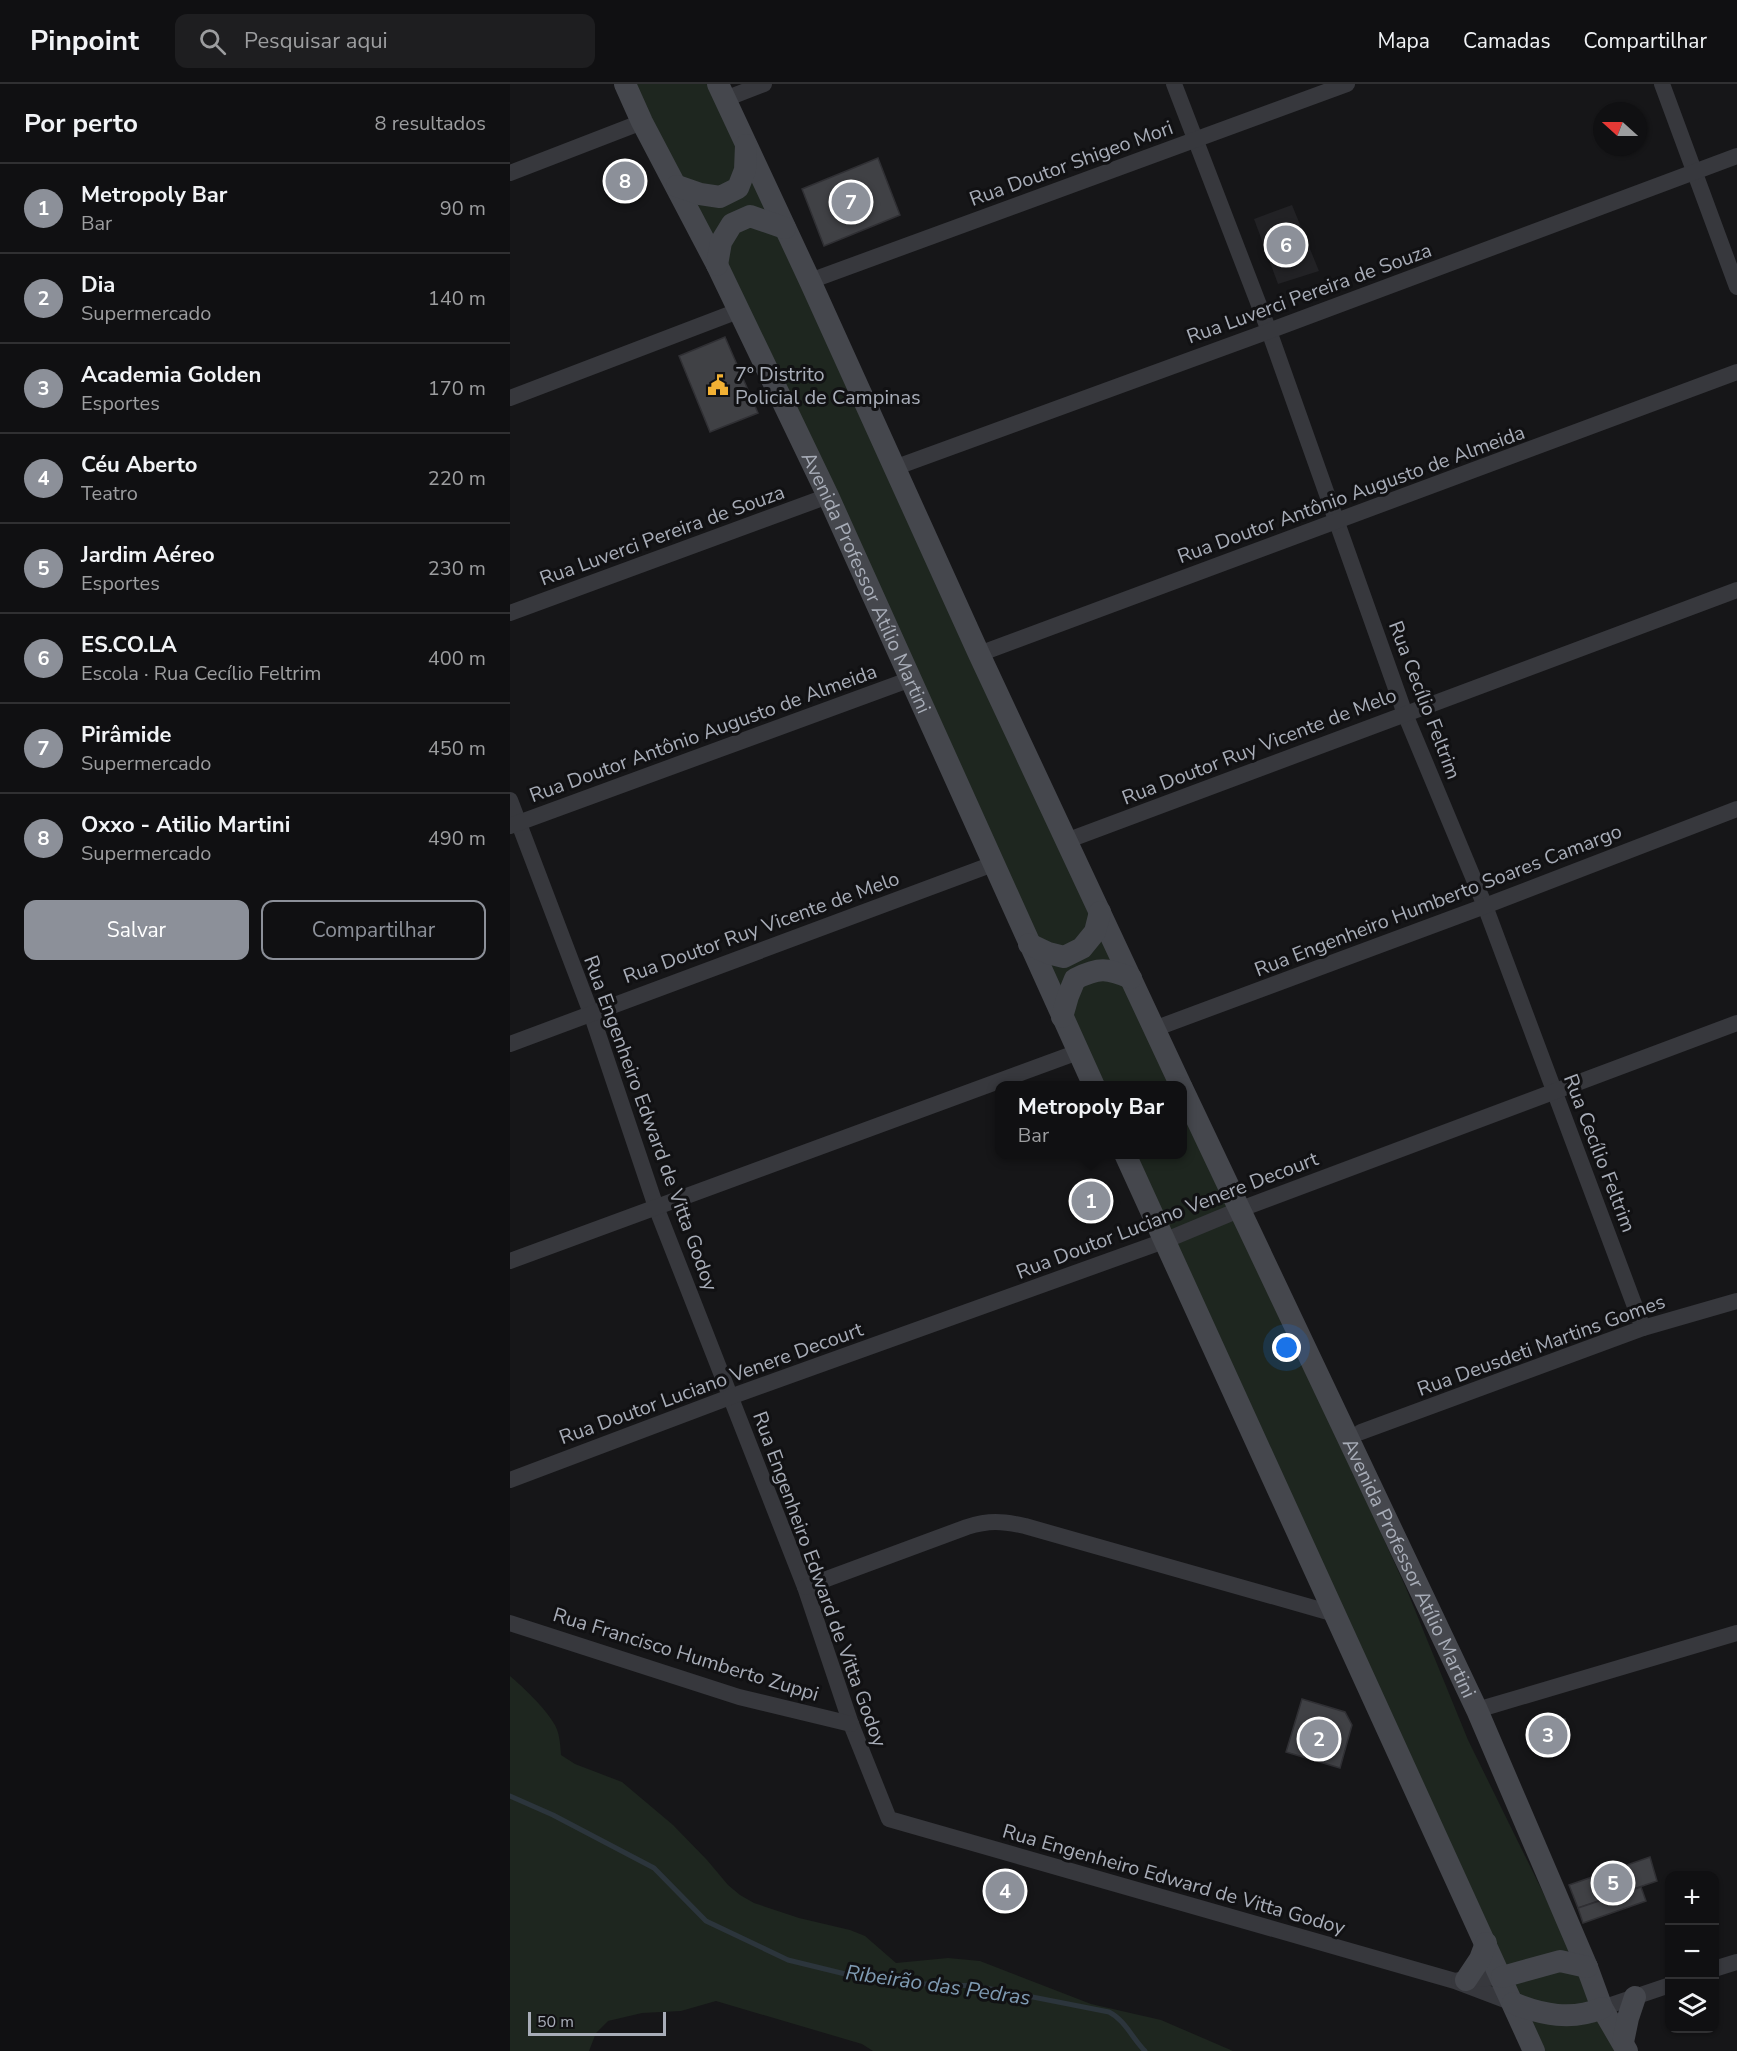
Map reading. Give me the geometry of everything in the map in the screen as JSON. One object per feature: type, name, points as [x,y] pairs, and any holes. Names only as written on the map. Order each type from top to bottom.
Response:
[{"type":"main road","name":"Avenida Professor Atílio Martini","points":[[625,84],[642,122],[717,265],[828,496],[1092,1081]]},
{"type":"main road","name":"Avenida Professor Atílio Martini","points":[[722,92],[979,654],[1179,1081]]},
{"type":"main road","points":[[677,186],[700,194],[720,197],[738,188],[745,170],[746,145]]},
{"type":"main road","points":[[717,265],[722,242],[732,224],[750,216],[785,228]]},
{"type":"main road","points":[[1029,944],[1047,953],[1064,957],[1082,948],[1095,932],[1100,912]]},
{"type":"main road","points":[[1062,1017],[1076,979],[1091,972],[1111,969],[1131,978]]},
{"type":"main road","name":"Avenida Professor Atílio Martini","points":[[1187,1097],[1477,1710],[1587,1967],[1602,2008],[1625,2046]]},
{"type":"main road","points":[[1127,1159],[1534,2051]]},
{"type":"main road","points":[[1461,1980],[1479,1959],[1486,1942]]},
{"type":"main road","points":[[1502,1977],[1560,1961],[1587,1967]]},
{"type":"main road","points":[[1625,2046],[1628,2018],[1635,1997]]},
{"type":"main road","points":[[1513,2004],[1531,2011],[1557,2016],[1589,2014],[1602,2008]]},
{"type":"street","points":[[722,92],[764,84]]},
{"type":"street","name":"Rua Cecílio Feltrim","points":[[1174,84],[1269,331],[1405,714],[1485,906],[1643,1328]]},
{"type":"street","name":"Rua Doutor Shigeo Mori","points":[[810,281],[1347,84]]},
{"type":"street","points":[[1662,84],[1737,287]]},
{"type":"street","points":[[510,173],[642,122]]},
{"type":"street","name":"Rua Luverci Pereira de Souza","points":[[894,468],[1737,156]]},
{"type":"street","points":[[510,398],[738,311]]},
{"type":"street","name":"Rua Doutor Antônio Augusto de Almeida","points":[[979,654],[1737,372]]},
{"type":"street","name":"Rua Luverci Pereira de Souza","points":[[510,613],[828,496]]},
{"type":"street","name":"Rua Doutor Ruy Vicente de Melo","points":[[1066,841],[1737,590]]},
{"type":"street","name":"Rua Doutor Antônio Augusto de Almeida","points":[[514,824],[911,679]]},
{"type":"street","name":"Rua Engenheiro Edward de Vitta Godoy","points":[[510,800],[514,824],[591,1013],[656,1207],[805,1587],[851,1724],[890,1820],[1461,1980],[1513,2004]]},
{"type":"street","name":"Rua Engenheiro Humberto Soares Camargo","points":[[1154,1029],[1737,809]]},
{"type":"street","name":"Rua Doutor Ruy Vicente de Melo","points":[[510,1044],[993,864]]},
{"type":"street","name":"Rua Doutor Luciano Venere Decourt","points":[[510,1480],[730,1396],[1164,1241],[1241,1209],[1737,1023]]},
{"type":"street","points":[[999,1081],[1078,1052]]},
{"type":"street","points":[[510,1261],[995,1082]]},
{"type":"street","name":"Rua Deusdeti Martins Gomes","points":[[1361,1432],[1643,1328],[1737,1301]]},
{"type":"street","points":[[805,1587],[967,1527],[985,1522],[1003,1521],[1335,1614]]},
{"type":"street","name":"Rua Francisco Humberto Zuppi","points":[[510,1623],[739,1697],[851,1724]]},
{"type":"street","points":[[1477,1710],[1737,1633]]},
{"type":"street","points":[[1719,1968],[1737,1962]]},
{"type":"street","name":"Rua Engenheiro Edward de Vitta Godoy","points":[[1461,1980],[1502,1977]]},
{"type":"street","points":[[1602,2008],[1665,1987]]},
{"type":"shaded area","points":[[628,84],[711,84],[1175,1081],[1095,1081]]},
{"type":"shaded area","points":[[1292,205],[1319,271],[1278,284],[1254,219]]},
{"type":"shaded area","points":[[1187,1108],[1406,1588],[1468,1740],[1621,2051],[1538,2051],[1130,1159],[1187,1159]]},
{"type":"shaded area","points":[[510,1676],[539,1704],[553,1722],[560,1742],[561,1755],[575,1764],[622,1782],[673,1825],[728,1885],[754,1903],[865,1936],[896,1963],[948,1958],[980,1961],[1091,2004],[1161,2020],[1233,2051],[873,2051],[862,2044],[716,2001],[681,2011],[642,2013],[608,2021],[596,2033],[589,2051],[510,2051]]},
{"type":"building","points":[[878,158],[900,215],[824,246],[802,189]]},
{"type":"building","name":"7º Distrito Policial de Campinas","points":[[725,337],[758,413],[710,432],[679,356]]},
{"type":"building","points":[[1302,1699],[1345,1712],[1352,1725],[1340,1768],[1286,1752]]},
{"type":"building","points":[[1565,1719],[1569,1740],[1530,1749],[1526,1729]]},
{"type":"building","points":[[1650,1857],[1657,1881],[1578,1908],[1569,1885]]},
{"type":"building","points":[[1641,1887],[1646,1901],[1583,1923],[1578,1908]]},
{"type":"waterway","name":"Ribeirão das Pedras","points":[[510,1796],[553,1815],[654,1868],[706,1921],[788,1960],[878,1982],[976,1986],[1109,2012],[1124,2024],[1145,2051]]},
{"type":"place","name":"Oxxo - Atilio Martini","points":[[625,181]]},
{"type":"place","name":"Pirâmide","points":[[851,202]]},
{"type":"place","name":"ES.CO.LA","points":[[1286,245]]},
{"type":"place","name":"7º Distrito Policial de Campinas","points":[[718,385]]},
{"type":"place","name":"Metropoly Bar","points":[[1091,1201]]},
{"type":"place","name":"Academia Golden","points":[[1548,1735]]},
{"type":"place","name":"Dia","points":[[1319,1739]]},
{"type":"place","name":"Jardim Aéreo","points":[[1613,1883]]},
{"type":"place","name":"Céu Aberto","points":[[1005,1891]]}]
